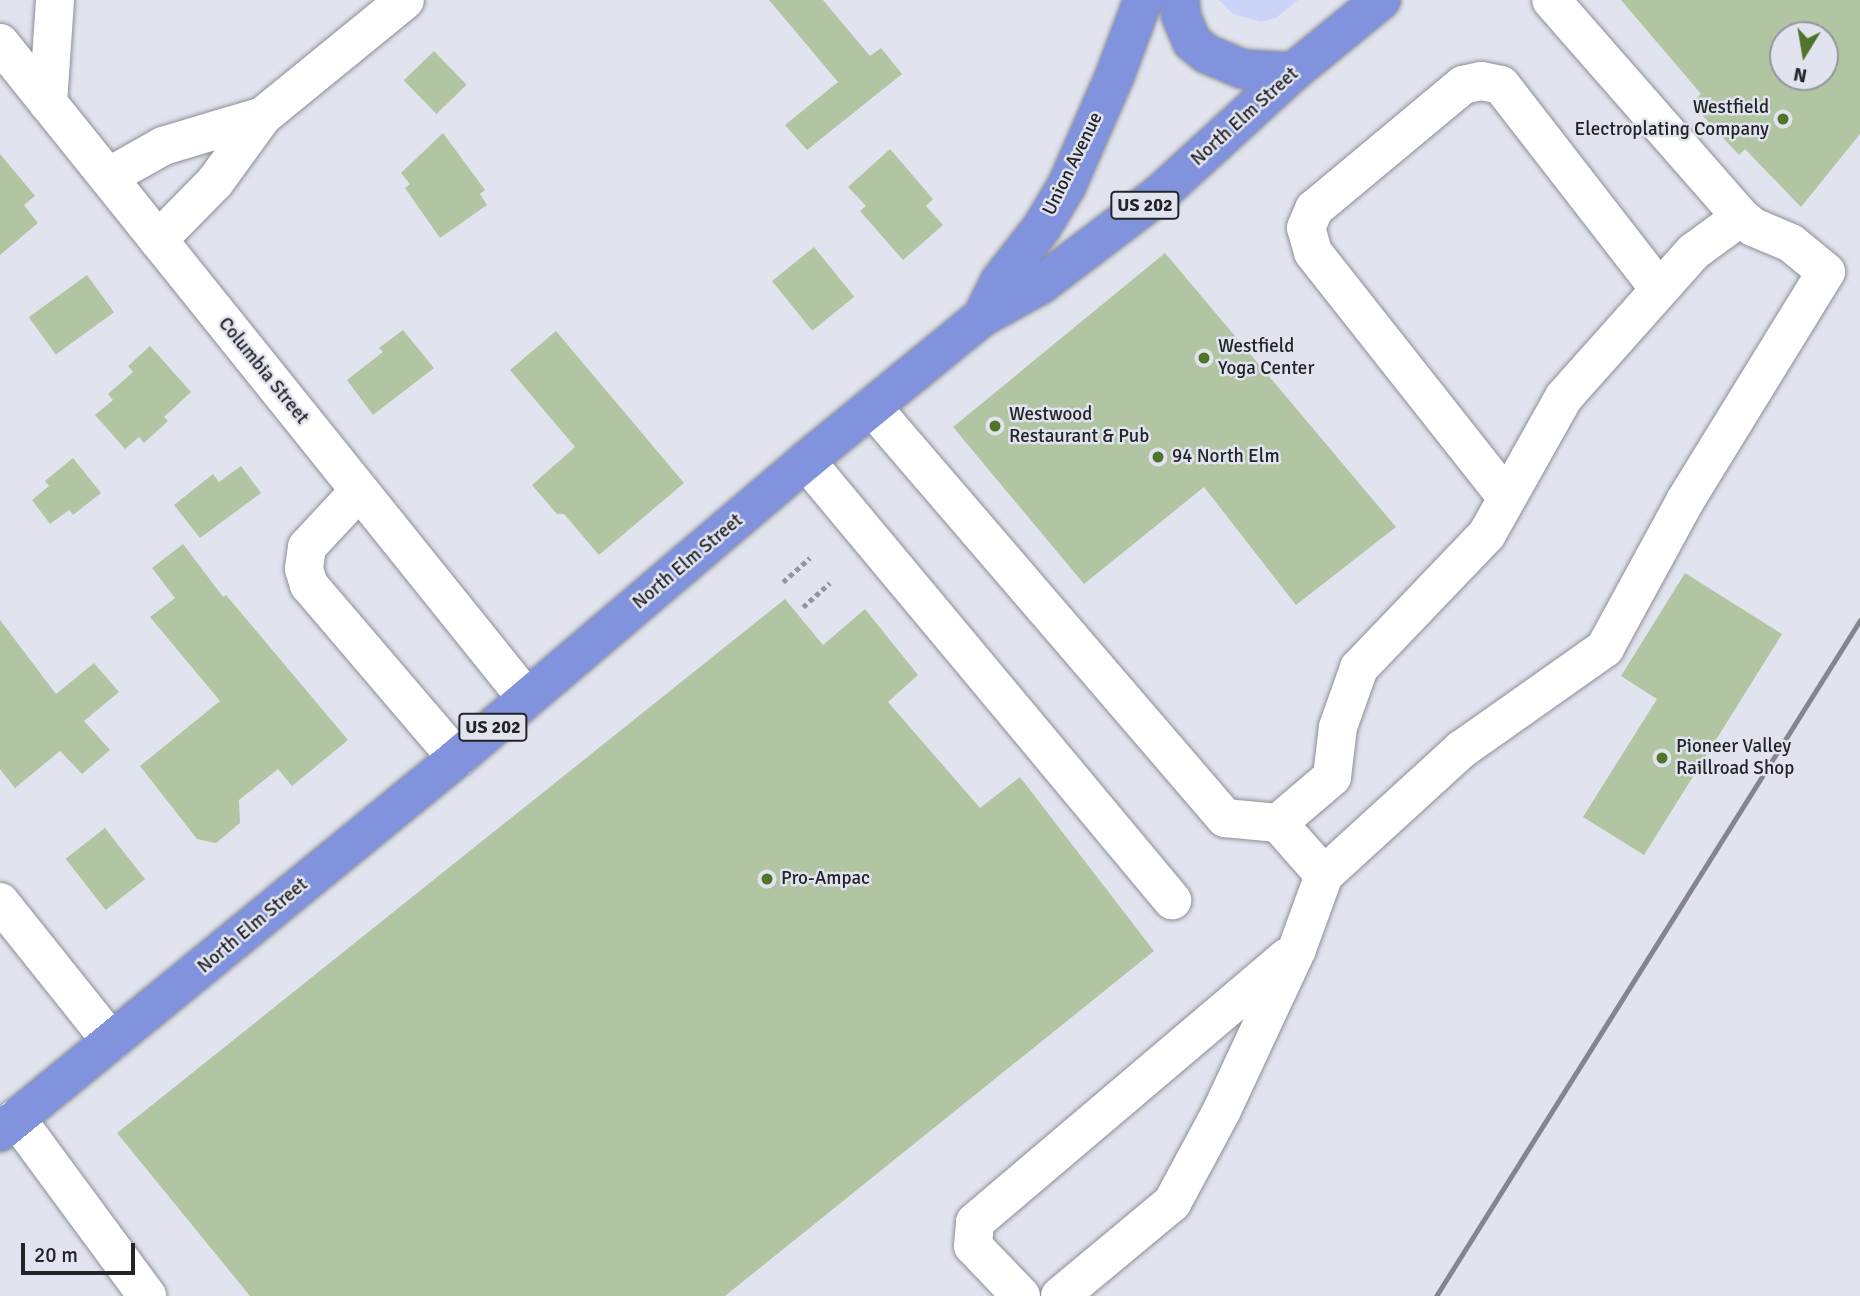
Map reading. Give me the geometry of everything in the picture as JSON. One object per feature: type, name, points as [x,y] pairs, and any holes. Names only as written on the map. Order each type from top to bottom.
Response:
[{"type":"highway","name":"Union Avenue","points":[[982,317],[1000,281],[1042,226],[1067,185],[1115,75],[1143,0]]},
{"type":"highway","points":[[1180,0],[1181,16],[1192,42],[1208,54],[1243,69],[1293,72]]},
{"type":"highway","name":"North Elm Street","points":[[8,1125],[457,758],[806,461],[982,317],[1040,285],[1161,193],[1293,72],[1381,0]]},
{"type":"street","points":[[47,103],[55,0]]},
{"type":"street","points":[[158,240],[215,182],[263,116],[405,0]]},
{"type":"street","points":[[1060,1296],[1172,1203],[1222,1110],[1297,949],[1324,875],[1462,749],[1605,648],[1685,501],[1826,272],[1791,243],[1747,222],[1551,0]]},
{"type":"street","name":"Columbia Street","points":[[0,43],[527,699]]},
{"type":"street","points":[[1507,498],[1313,252],[1306,228],[1314,209],[1463,86],[1481,81],[1501,85],[1659,289]]},
{"type":"street","points":[[108,177],[163,146],[263,116]]},
{"type":"street","points":[[1278,823],[1332,777],[1338,727],[1359,668],[1487,534],[1564,397],[1693,252],[1747,222]]},
{"type":"street","points":[[872,407],[1225,818],[1278,823],[1324,875]]},
{"type":"street","points":[[806,461],[1172,900]]},
{"type":"street","points":[[359,491],[307,547],[304,569],[309,585],[457,758]]},
{"type":"street","points":[[0,902],[111,1041]]},
{"type":"street","points":[[1021,1296],[973,1246],[975,1222],[1297,949]]},
{"type":"street","points":[[8,1125],[147,1296]]},
{"type":"path","points":[[783,582],[810,558]]},
{"type":"path","points":[[803,607],[830,583]]},
{"type":"shaded area","points":[[1219,0],[1298,0],[1276,18],[1261,22],[1233,14]]},
{"type":"building","points":[[769,0],[823,0],[870,56],[881,48],[902,74],[807,150],[785,125],[838,82]]},
{"type":"building","name":"Westfield Electroplating Company","points":[[1621,0],[1860,0],[1860,134],[1801,207],[1745,149],[1739,155],[1691,103],[1701,94]]},
{"type":"building","points":[[434,51],[467,85],[436,114],[404,80]]},
{"type":"building","points":[[443,133],[485,190],[480,194],[487,205],[440,238],[405,188],[410,184],[401,173]]},
{"type":"building","points":[[890,149],[933,199],[926,206],[943,225],[903,260],[860,211],[866,206],[848,187]]},
{"type":"building","points":[[0,154],[35,196],[24,205],[38,223],[0,255]]},
{"type":"building","points":[[814,247],[854,297],[812,331],[772,281]]},
{"type":"building","name":"94 North Elm","points":[[1165,253],[1396,527],[1296,605],[1204,487],[1084,584],[953,427]]},
{"type":"building","points":[[87,275],[114,312],[56,355],[29,317]]},
{"type":"building","points":[[403,330],[434,368],[373,415],[347,380],[383,352],[379,348]]},
{"type":"building","points":[[556,331],[684,483],[599,555],[564,514],[557,514],[532,485],[575,447],[510,370]]},
{"type":"building","points":[[150,346],[191,392],[164,417],[168,421],[144,443],[139,437],[125,449],[95,415],[113,400],[108,394],[133,372],[128,366]]},
{"type":"building","points":[[73,458],[101,493],[73,515],[69,510],[50,524],[32,500],[49,486],[45,481]]},
{"type":"building","points":[[241,466],[261,493],[200,538],[174,505],[213,474],[219,482]]},
{"type":"building","points":[[183,544],[223,597],[226,595],[348,740],[292,786],[278,769],[239,800],[240,823],[216,843],[197,839],[140,766],[220,701],[150,617],[175,598],[152,568]]},
{"type":"building","name":"Pioneer Valley Raillroad Shop","points":[[1685,573],[1782,634],[1644,855],[1583,817],[1657,699],[1621,676]]},
{"type":"building","name":"Pro-Ampac","points":[[785,599],[823,645],[865,609],[918,675],[888,702],[980,808],[1020,777],[1154,951],[725,1296],[250,1296],[117,1133]]},
{"type":"building","points":[[0,620],[56,694],[94,663],[119,692],[84,721],[110,750],[82,774],[60,751],[15,788],[0,769]]},
{"type":"building","points":[[105,828],[145,879],[106,910],[66,859]]},
{"type":"railway","points":[[1436,1296],[1860,620]]},
{"type":"place","name":"Westfield Electroplating Company","points":[[1783,119]]},
{"type":"place","name":"Westfield Yoga Center","points":[[1204,358]]},
{"type":"place","name":"Westwood Restaurant & Pub","points":[[995,426]]},
{"type":"place","name":"94 North Elm","points":[[1158,457]]},
{"type":"place","name":"Pioneer Valley Raillroad Shop","points":[[1662,758]]},
{"type":"place","name":"Pro-Ampac","points":[[767,879]]}]
